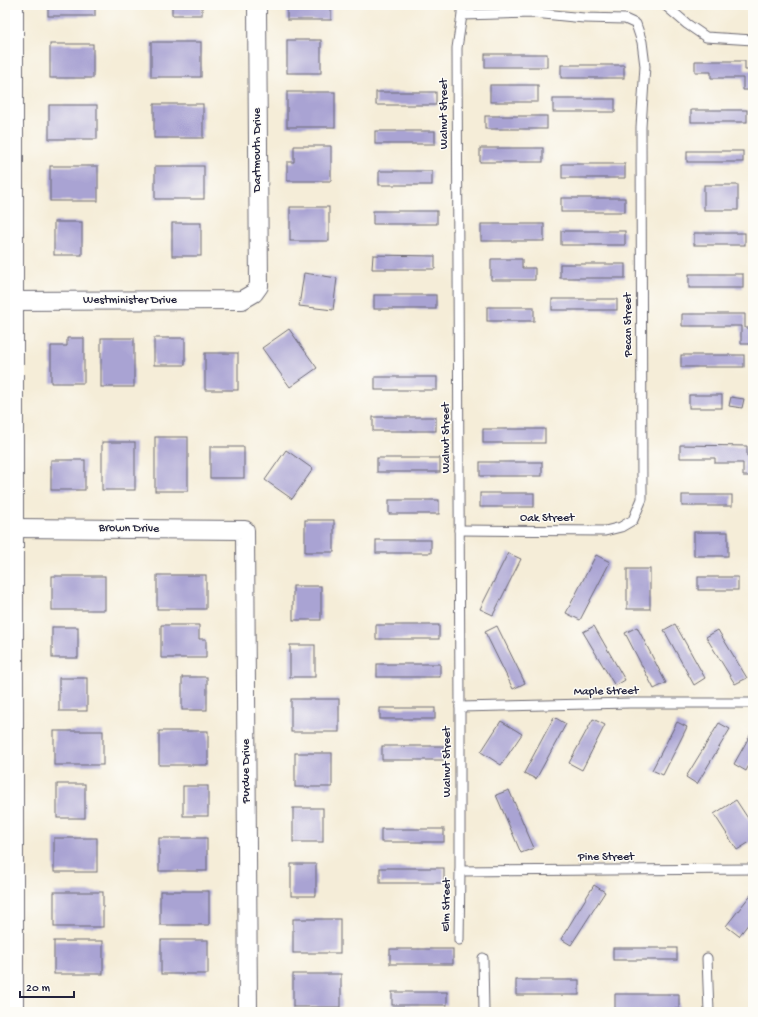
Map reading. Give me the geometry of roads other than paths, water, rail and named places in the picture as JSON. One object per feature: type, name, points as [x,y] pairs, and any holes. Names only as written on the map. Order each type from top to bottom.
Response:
[{"type":"street","points":[[14,5],[9,301],[14,528],[10,781],[14,1012]]},
{"type":"street","name":"Dartmouth Drive","points":[[254,293],[259,286],[257,5]]},
{"type":"street","name":"Westminister Drive","points":[[9,301],[242,300],[254,293]]},
{"type":"street","name":"Brown Drive","points":[[14,528],[245,530]]},
{"type":"street","name":"Purdue Drive","points":[[245,530],[248,1012]]},
{"type":"lane","name":"Walnut Street","points":[[460,871],[456,48],[462,15],[462,5]]},
{"type":"lane","points":[[665,5],[687,24],[706,37],[753,40]]},
{"type":"lane","name":"Pecan Street","points":[[462,15],[534,13],[584,18],[625,19],[636,24],[642,42],[645,66],[641,127],[642,499],[633,520]]},
{"type":"lane","name":"Oak Street","points":[[459,530],[606,531],[621,527],[633,520]]},
{"type":"lane","name":"Maple Street","points":[[460,707],[629,703],[753,703]]},
{"type":"lane","name":"Pine Street","points":[[460,871],[753,869]]},
{"type":"lane","name":"Elm Street","points":[[459,940],[460,871]]},
{"type":"lane","points":[[483,958],[484,1012]]},
{"type":"lane","points":[[707,958],[709,1012]]}]
